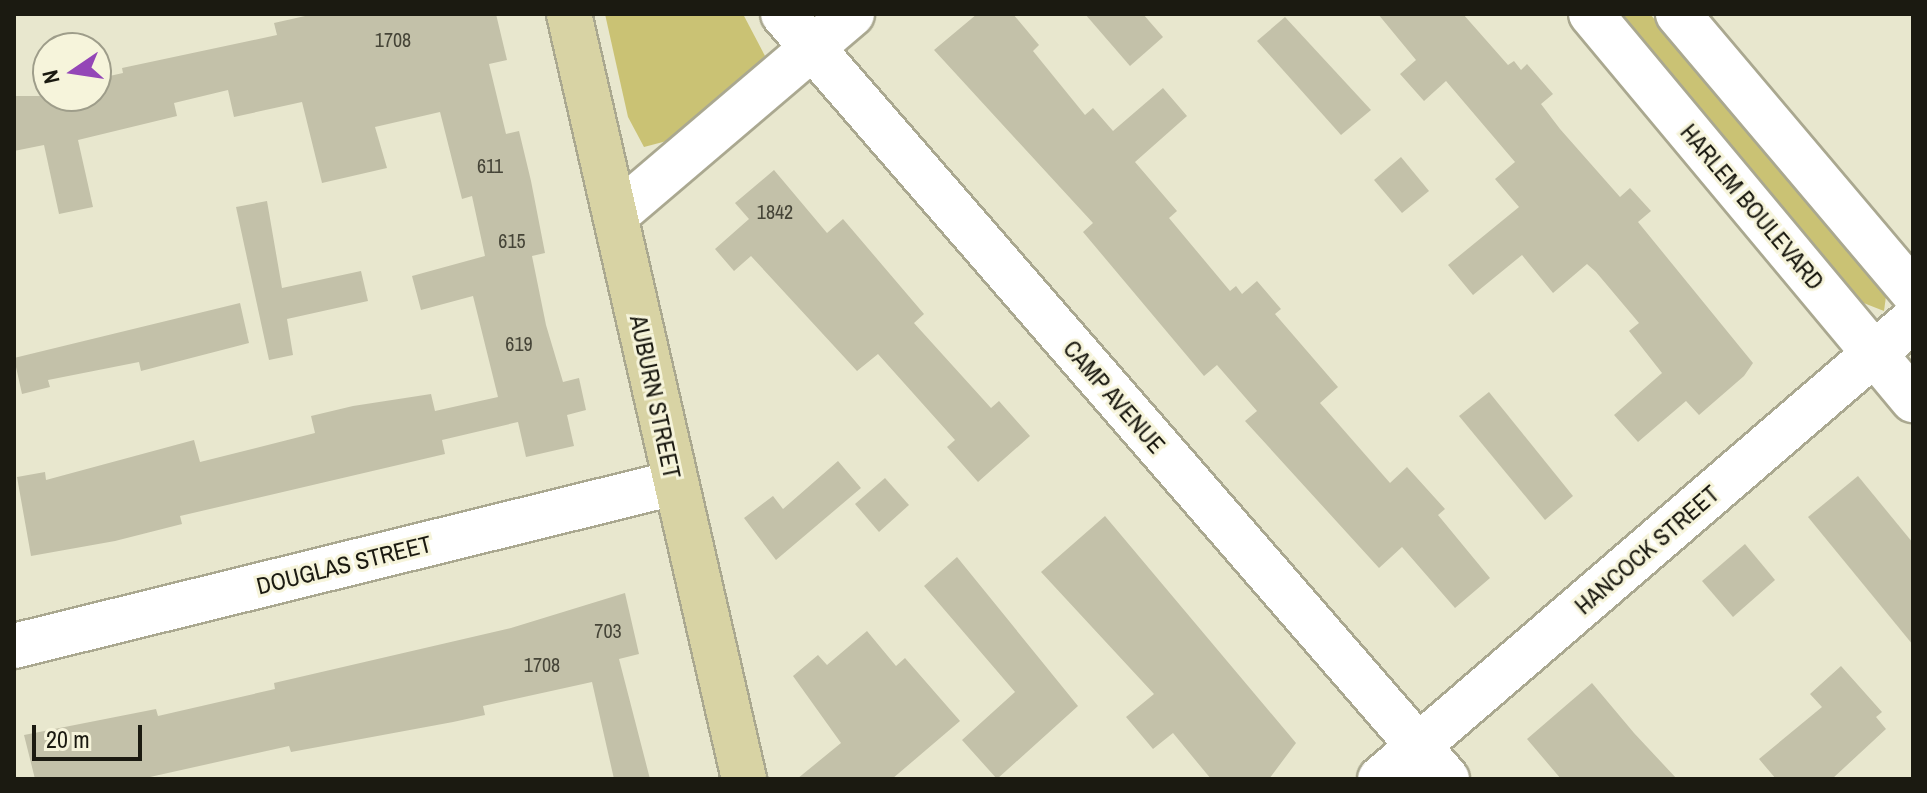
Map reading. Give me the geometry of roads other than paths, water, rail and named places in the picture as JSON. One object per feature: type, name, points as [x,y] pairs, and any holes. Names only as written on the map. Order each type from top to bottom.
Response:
[{"type":"main road","name":"AUBURN STREET","points":[[569,14],[744,779]]},
{"type":"street","name":"CAMP AVENUE","points":[[783,14],[1447,779]]},
{"type":"street","points":[[616,215],[852,14]]},
{"type":"street","name":"HARLEM BOULEVARD","points":[[1591,14],[1913,400]]},
{"type":"street","points":[[1678,14],[1913,292]]},
{"type":"street","name":"HANCOCK STREET","points":[[1380,779],[1913,320]]},
{"type":"street","name":"DOUGLAS STREET","points":[[14,646],[674,483]]}]
